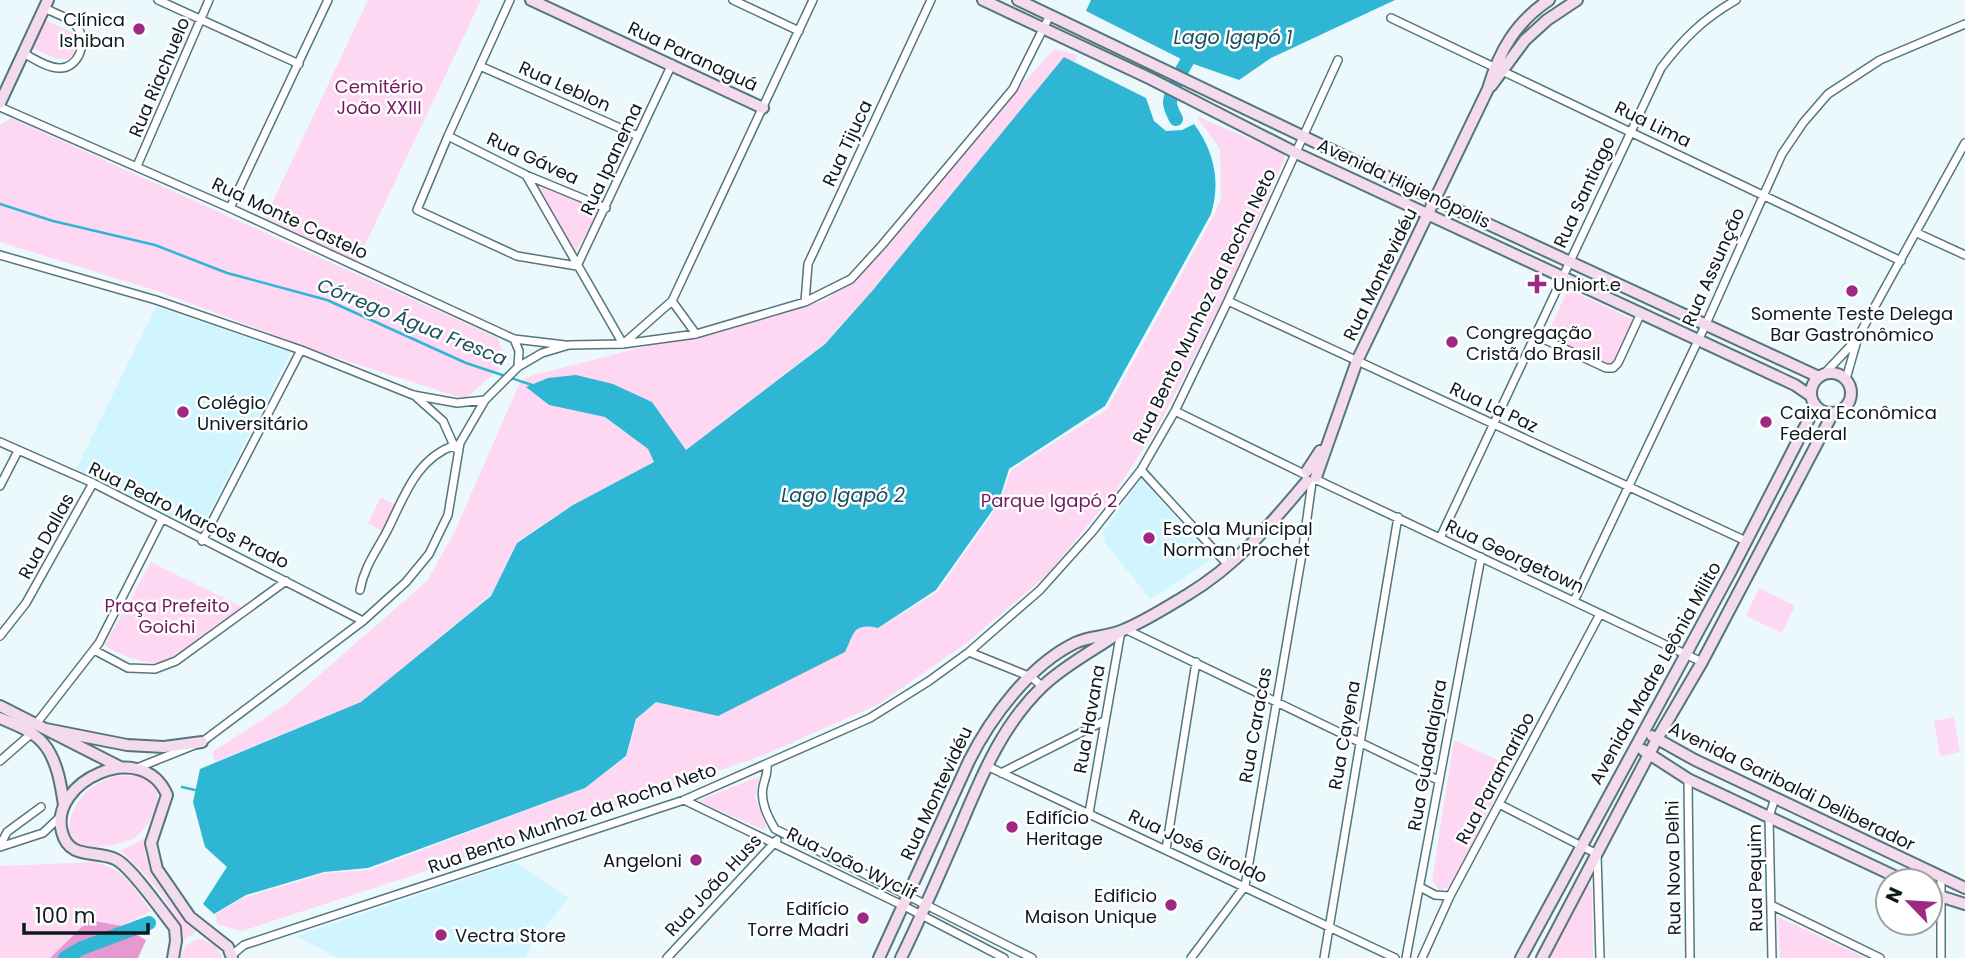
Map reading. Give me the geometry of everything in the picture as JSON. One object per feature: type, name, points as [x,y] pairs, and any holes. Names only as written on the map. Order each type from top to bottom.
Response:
[{"type":"main road","name":"Rua Paranaguá","points":[[531,0],[763,108]]},
{"type":"main road","name":"Avenida Higienópolis","points":[[983,0],[1188,97],[1296,153],[1795,386],[1812,400]]},
{"type":"main road","name":"Avenida Higienópolis","points":[[1018,0],[1705,326],[1821,375]]},
{"type":"main road","points":[[1499,69],[1513,32],[1534,10],[1549,0]]},
{"type":"main road","points":[[1499,69],[1547,20],[1577,0]]},
{"type":"main road","points":[[0,105],[46,4]]},
{"type":"main road","points":[[1513,32],[1517,38],[1525,40]]},
{"type":"main road","name":"Rua Montevidéu","points":[[879,958],[969,761],[1001,707],[1031,677],[1071,645],[1082,639],[1123,630],[1189,594],[1228,565],[1259,538],[1310,477],[1357,360],[1499,69]]},
{"type":"main road","points":[[1835,373],[1846,379],[1851,397],[1844,408],[1833,413],[1822,411],[1812,400],[1812,385],[1821,375],[1835,373]]},
{"type":"main road","name":"Avenida Madre Leônia Milito","points":[[1521,958],[1746,541],[1810,417],[1812,400]]},
{"type":"main road","name":"Avenida Madre Leônia Milito","points":[[1542,958],[1833,413]]},
{"type":"main road","points":[[901,958],[986,766],[1006,729],[1042,686],[1060,670],[1123,630]]},
{"type":"main road","points":[[0,706],[38,729],[120,767]]},
{"type":"main road","points":[[0,718],[38,729],[127,745],[164,747],[202,743]]},
{"type":"main road","points":[[38,729],[55,764],[63,811],[61,831],[66,844],[81,854],[105,856],[123,863],[175,928],[173,955]]},
{"type":"main road","name":"Avenida Garibaldi Deliberador","points":[[1644,730],[1695,760],[1918,867]]},
{"type":"main road","name":"Avenida Garibaldi Deliberador","points":[[1636,744],[1688,779],[1875,867]]},
{"type":"main road","points":[[1688,779],[1695,760]]},
{"type":"main road","points":[[63,811],[72,793],[86,780],[101,772],[120,767],[137,768],[152,774],[162,783],[167,795],[151,843],[156,869],[190,917],[228,947],[232,957]]},
{"type":"main road","name":"Avenida Garibaldi Deliberador","points":[[1944,879],[1965,888]]},
{"type":"main road","points":[[1944,897],[1965,904]]},
{"type":"street","points":[[158,0],[299,64]]},
{"type":"street","name":"Rua Riachuelo","points":[[137,166],[209,0]]},
{"type":"street","points":[[230,208],[328,0]]},
{"type":"street","points":[[510,0],[417,210],[517,256],[577,266]]},
{"type":"street","points":[[733,0],[799,31]]},
{"type":"street","points":[[622,344],[671,301],[813,0]]},
{"type":"street","name":"Rua Tijuca","points":[[805,302],[808,264],[931,0]]},
{"type":"street","name":"Rua Santiago","points":[[1440,538],[1661,68],[1682,40],[1709,15],[1736,0]]},
{"type":"street","points":[[23,53],[55,68],[67,68],[76,60],[83,45],[82,34],[76,25],[46,4]]},
{"type":"street","points":[[137,768],[202,743],[363,621],[406,582],[429,554],[448,515],[460,443],[485,400],[518,367],[542,353],[569,345],[622,344],[696,334],[805,302],[850,279],[882,246],[1013,89],[1050,15]]},
{"type":"street","name":"Rua Lima","points":[[1391,18],[1901,261]]},
{"type":"street","name":"Rua Assunção","points":[[1574,601],[1705,326],[1782,154],[1803,123],[1828,94],[1880,60],[1965,24]]},
{"type":"street","points":[[1304,136],[1338,60]]},
{"type":"street","name":"Rua Ipanema","points":[[577,266],[672,64]]},
{"type":"street","name":"Rua Leblon","points":[[480,65],[638,136]]},
{"type":"street","name":"Rua Monte Castelo","points":[[0,105],[514,339],[569,345]]},
{"type":"street","name":"Rua Gávea","points":[[448,135],[526,175],[606,208]]},
{"type":"street","name":"Rua Bento Munhoz da Rocha Neto","points":[[232,957],[244,945],[684,800],[870,718],[970,652],[1040,590],[1092,532],[1141,470],[1175,411],[1304,136]]},
{"type":"street","points":[[1846,379],[1858,337],[1965,143]]},
{"type":"street","points":[[526,175],[622,344]]},
{"type":"street","points":[[1917,233],[1965,255]]},
{"type":"street","points":[[0,255],[156,300],[301,350],[413,395],[457,403],[485,400]]},
{"type":"street","points":[[671,301],[696,334]]},
{"type":"street","name":"Rua La Paz","points":[[1228,301],[1746,541]]},
{"type":"street","points":[[1535,335],[1606,368],[1613,368],[1618,363],[1640,313]]},
{"type":"street","points":[[1821,375],[1858,337]]},
{"type":"street","points":[[514,339],[519,351],[518,367]]},
{"type":"street","points":[[202,541],[301,350]]},
{"type":"street","points":[[413,395],[443,421],[455,445],[457,463]]},
{"type":"street","name":"Rua Georgetown","points":[[1175,411],[1702,662]]},
{"type":"street","name":"Rua Pedro Marcos Prado","points":[[0,442],[93,483],[363,621]]},
{"type":"street","points":[[360,590],[367,564],[386,533],[408,485],[432,458],[455,445]]},
{"type":"street","points":[[0,486],[18,451]]},
{"type":"street","points":[[1141,470],[1228,565]]},
{"type":"street","name":"Rua Caracas","points":[[1191,958],[1245,886],[1302,554],[1310,477]]},
{"type":"street","name":"Rua Dallas","points":[[0,636],[26,603],[93,483]]},
{"type":"street","name":"Rua Cayena","points":[[1324,958],[1398,517]]},
{"type":"street","points":[[0,761],[38,729],[94,650],[162,519]]},
{"type":"street","name":"Rua Guadalajara","points":[[1406,958],[1480,557]]},
{"type":"street","points":[[94,650],[128,668],[155,669],[176,662],[286,581]]},
{"type":"street","name":"Rua Paramaribo","points":[[1422,958],[1450,896],[1600,614]]},
{"type":"street","points":[[1123,630],[1196,662],[1438,780]]},
{"type":"street","name":"Rua Havana","points":[[1089,813],[1123,630]]},
{"type":"street","points":[[970,652],[1031,677],[1042,686]]},
{"type":"street","points":[[1166,849],[1196,662]]},
{"type":"street","points":[[1001,773],[1104,721]]},
{"type":"street","name":"Rua João Wyclif","points":[[767,765],[768,774],[762,790],[763,801],[775,829],[906,900],[1032,958]]},
{"type":"street","name":"Rua José Giroldo","points":[[986,766],[1395,958]]},
{"type":"street","name":"Rua Nova Delhi","points":[[1688,779],[1690,958]]},
{"type":"street","name":"Rua Pequim","points":[[1772,958],[1769,817],[1775,798]]},
{"type":"street","name":"Rua João Wyclif","points":[[684,800],[906,900]]},
{"type":"street","points":[[1499,804],[1597,854],[1600,958]]},
{"type":"street","points":[[0,847],[7,832],[41,807]]},
{"type":"street","points":[[0,847],[43,833],[63,811]]},
{"type":"street","name":"Rua João Huss","points":[[667,958],[782,834]]},
{"type":"street","points":[[1420,887],[1435,895],[1450,896]]},
{"type":"street","points":[[1771,905],[1880,958]]},
{"type":"street","name":"Rua João Wyclif","points":[[924,909],[1004,958]]},
{"type":"street","points":[[1939,937],[1941,958]]},
{"type":"shaded area","name":"Colégio Universitário","points":[[156,307],[291,352],[200,531],[75,471]]},
{"type":"shaded area","name":"Escola Municipal Norman Prochet","points":[[1141,478],[1213,559],[1150,599],[1105,543],[1103,532]]},
{"type":"shaded area","points":[[516,862],[569,898],[534,940],[526,958],[338,958],[296,936]]},
{"type":"shaded area","points":[[89,920],[122,926],[146,940],[138,958],[50,958]]},
{"type":"green space","name":"Cemitério João XXIII","points":[[368,0],[481,0],[357,262],[265,218]]},
{"type":"green space","points":[[43,19],[72,32],[78,42],[71,59],[57,59],[30,47]]},
{"type":"green space","points":[[1054,49],[1078,55],[1074,62],[1064,58],[873,290],[824,344],[686,450],[652,402],[527,387],[549,405],[605,417],[648,449],[654,462],[573,505],[517,542],[491,595],[361,702],[215,762],[212,752],[285,705],[427,581],[454,533],[520,382],[530,376],[827,300]]},
{"type":"green space","name":"Parque Igapó 2","points":[[1196,116],[1284,153],[1285,157],[1233,281],[1159,425],[1116,491],[1047,575],[968,642],[879,704],[764,755],[242,931],[217,924],[216,914],[243,898],[325,873],[369,870],[585,788],[626,757],[637,719],[656,702],[718,715],[844,652],[859,628],[879,628],[937,592],[999,504],[1011,470],[1107,409],[1214,215],[1221,199],[1220,149]]},
{"type":"green space","points":[[11,118],[498,338],[505,364],[465,399],[316,351],[160,292],[0,242],[0,125]]},
{"type":"green space","points":[[533,181],[602,208],[574,254]]},
{"type":"green space","points":[[1568,289],[1634,320],[1612,366],[1547,336]]},
{"type":"green space","points":[[381,497],[397,506],[384,532],[368,523]]},
{"type":"green space","name":"Praça Prefeito Goichi","points":[[151,562],[244,608],[202,642],[166,662],[142,661],[104,646]]},
{"type":"green space","points":[[1759,588],[1795,606],[1782,633],[1746,616]]},
{"type":"green space","points":[[1954,717],[1960,752],[1940,756],[1934,721]]},
{"type":"green space","points":[[1454,740],[1511,766],[1451,886],[1439,890],[1432,880]]},
{"type":"green space","points":[[115,776],[139,777],[151,783],[158,799],[153,817],[141,832],[125,842],[97,847],[75,842],[69,827],[74,808],[87,791]]},
{"type":"green space","points":[[760,776],[755,797],[766,826],[764,830],[698,801]]},
{"type":"green space","points":[[145,838],[146,856],[152,874],[196,932],[183,941],[168,904],[120,851]]},
{"type":"green space","points":[[94,862],[121,874],[151,911],[122,926],[89,920],[50,958],[0,958],[0,866]]},
{"type":"green space","points":[[1587,884],[1592,887],[1593,958],[1547,958]]},
{"type":"green space","points":[[1778,917],[1866,958],[1780,958]]},
{"type":"green space","points":[[202,939],[215,944],[223,958],[180,958],[188,944]]},
{"type":"water","name":"Lago Igapó 1","points":[[1091,0],[1395,0],[1271,58],[1239,80],[1185,61],[1086,11]]},
{"type":"water","name":"Lago Igapó 2","points":[[1064,57],[1146,98],[1154,121],[1166,131],[1182,130],[1194,124],[1201,134],[1214,167],[1214,202],[1211,214],[1105,406],[1009,469],[999,501],[936,590],[878,628],[859,628],[845,652],[718,716],[656,702],[636,719],[626,756],[585,788],[368,868],[324,872],[246,895],[214,914],[203,904],[227,867],[205,847],[193,802],[200,769],[361,702],[491,596],[517,543],[573,505],[654,462],[648,449],[605,417],[549,405],[526,387],[548,378],[576,375],[613,384],[652,402],[686,450],[825,344],[873,290]]},
{"type":"waterway","points":[[1176,119],[1170,103],[1173,90],[1197,48]]},
{"type":"waterway","name":"Córrego Água Fresca","points":[[0,204],[53,221],[155,245],[227,273],[327,300],[466,363],[532,385]]},
{"type":"waterway","points":[[182,787],[195,790]]},
{"type":"waterway","points":[[65,958],[82,948],[149,923]]},
{"type":"place","name":"Clínica Ishiban","points":[[139,29]]},
{"type":"place","name":"Uniort.e","points":[[1537,284]]},
{"type":"place","name":"Somente Teste Delega Bar Gastronômico","points":[[1852,291]]},
{"type":"place","name":"Congregação Cristã do Brasil","points":[[1452,342]]},
{"type":"place","name":"Colégio Universitário","points":[[183,412]]},
{"type":"place","name":"Caixa Econômica Federal","points":[[1766,422]]},
{"type":"place","name":"Escola Municipal Norman Prochet","points":[[1149,538]]},
{"type":"place","name":"Edifício Heritage","points":[[1012,827]]},
{"type":"place","name":"Angeloni","points":[[696,860]]},
{"type":"place","name":"Edificio Maison Unique","points":[[1171,905]]},
{"type":"place","name":"Edifício Torre Madri","points":[[863,918]]},
{"type":"place","name":"Vectra Store","points":[[441,935]]}]
